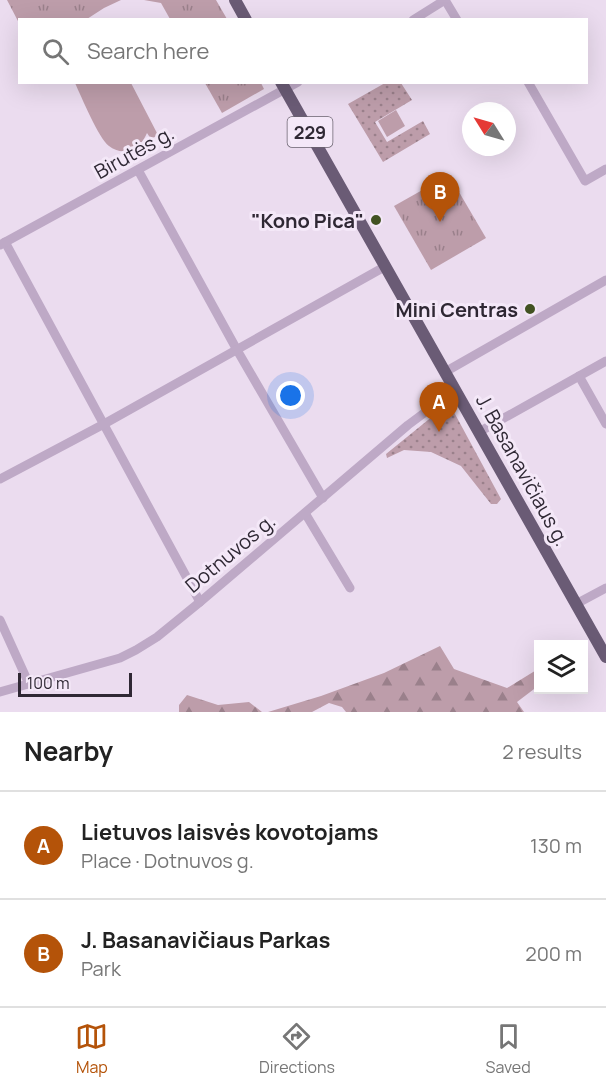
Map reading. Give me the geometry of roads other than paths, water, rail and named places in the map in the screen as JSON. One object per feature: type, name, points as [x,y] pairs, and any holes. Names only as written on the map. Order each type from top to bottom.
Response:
[{"type":"main road","points":[[235,0],[245,18]]},
{"type":"main road","name":"J. Basanavičiaus g.","points":[[283,86],[606,657]]},
{"type":"street","points":[[416,18],[445,0],[456,18]]},
{"type":"street","points":[[529,84],[585,181],[606,169]]},
{"type":"street","name":"Birutės g.","points":[[3,244],[138,170],[283,86]]},
{"type":"street","points":[[138,170],[237,350],[323,498]]},
{"type":"street","points":[[3,244],[200,602]]},
{"type":"street","points":[[0,479],[104,424],[386,266]]},
{"type":"street","points":[[445,372],[606,280]]},
{"type":"street","points":[[479,432],[606,361]]},
{"type":"street","points":[[579,376],[606,424]]},
{"type":"street","name":"Dotnuvos g.","points":[[0,692],[100,664],[128,654],[157,637],[408,425],[455,390]]},
{"type":"street","points":[[305,513],[350,588]]},
{"type":"street","points":[[576,604],[606,588]]},
{"type":"street","points":[[0,620],[29,684]]},
{"type":"place","name":"\"Kono Pica\"","points":[[376,220]]},
{"type":"place","name":"J. Basanavičiaus Parkas","points":[[440,222]]},
{"type":"place","name":"Mini Centras","points":[[530,309]]},
{"type":"place","name":"Lietuvos laisvės kovotojams","points":[[439,432]]}]
